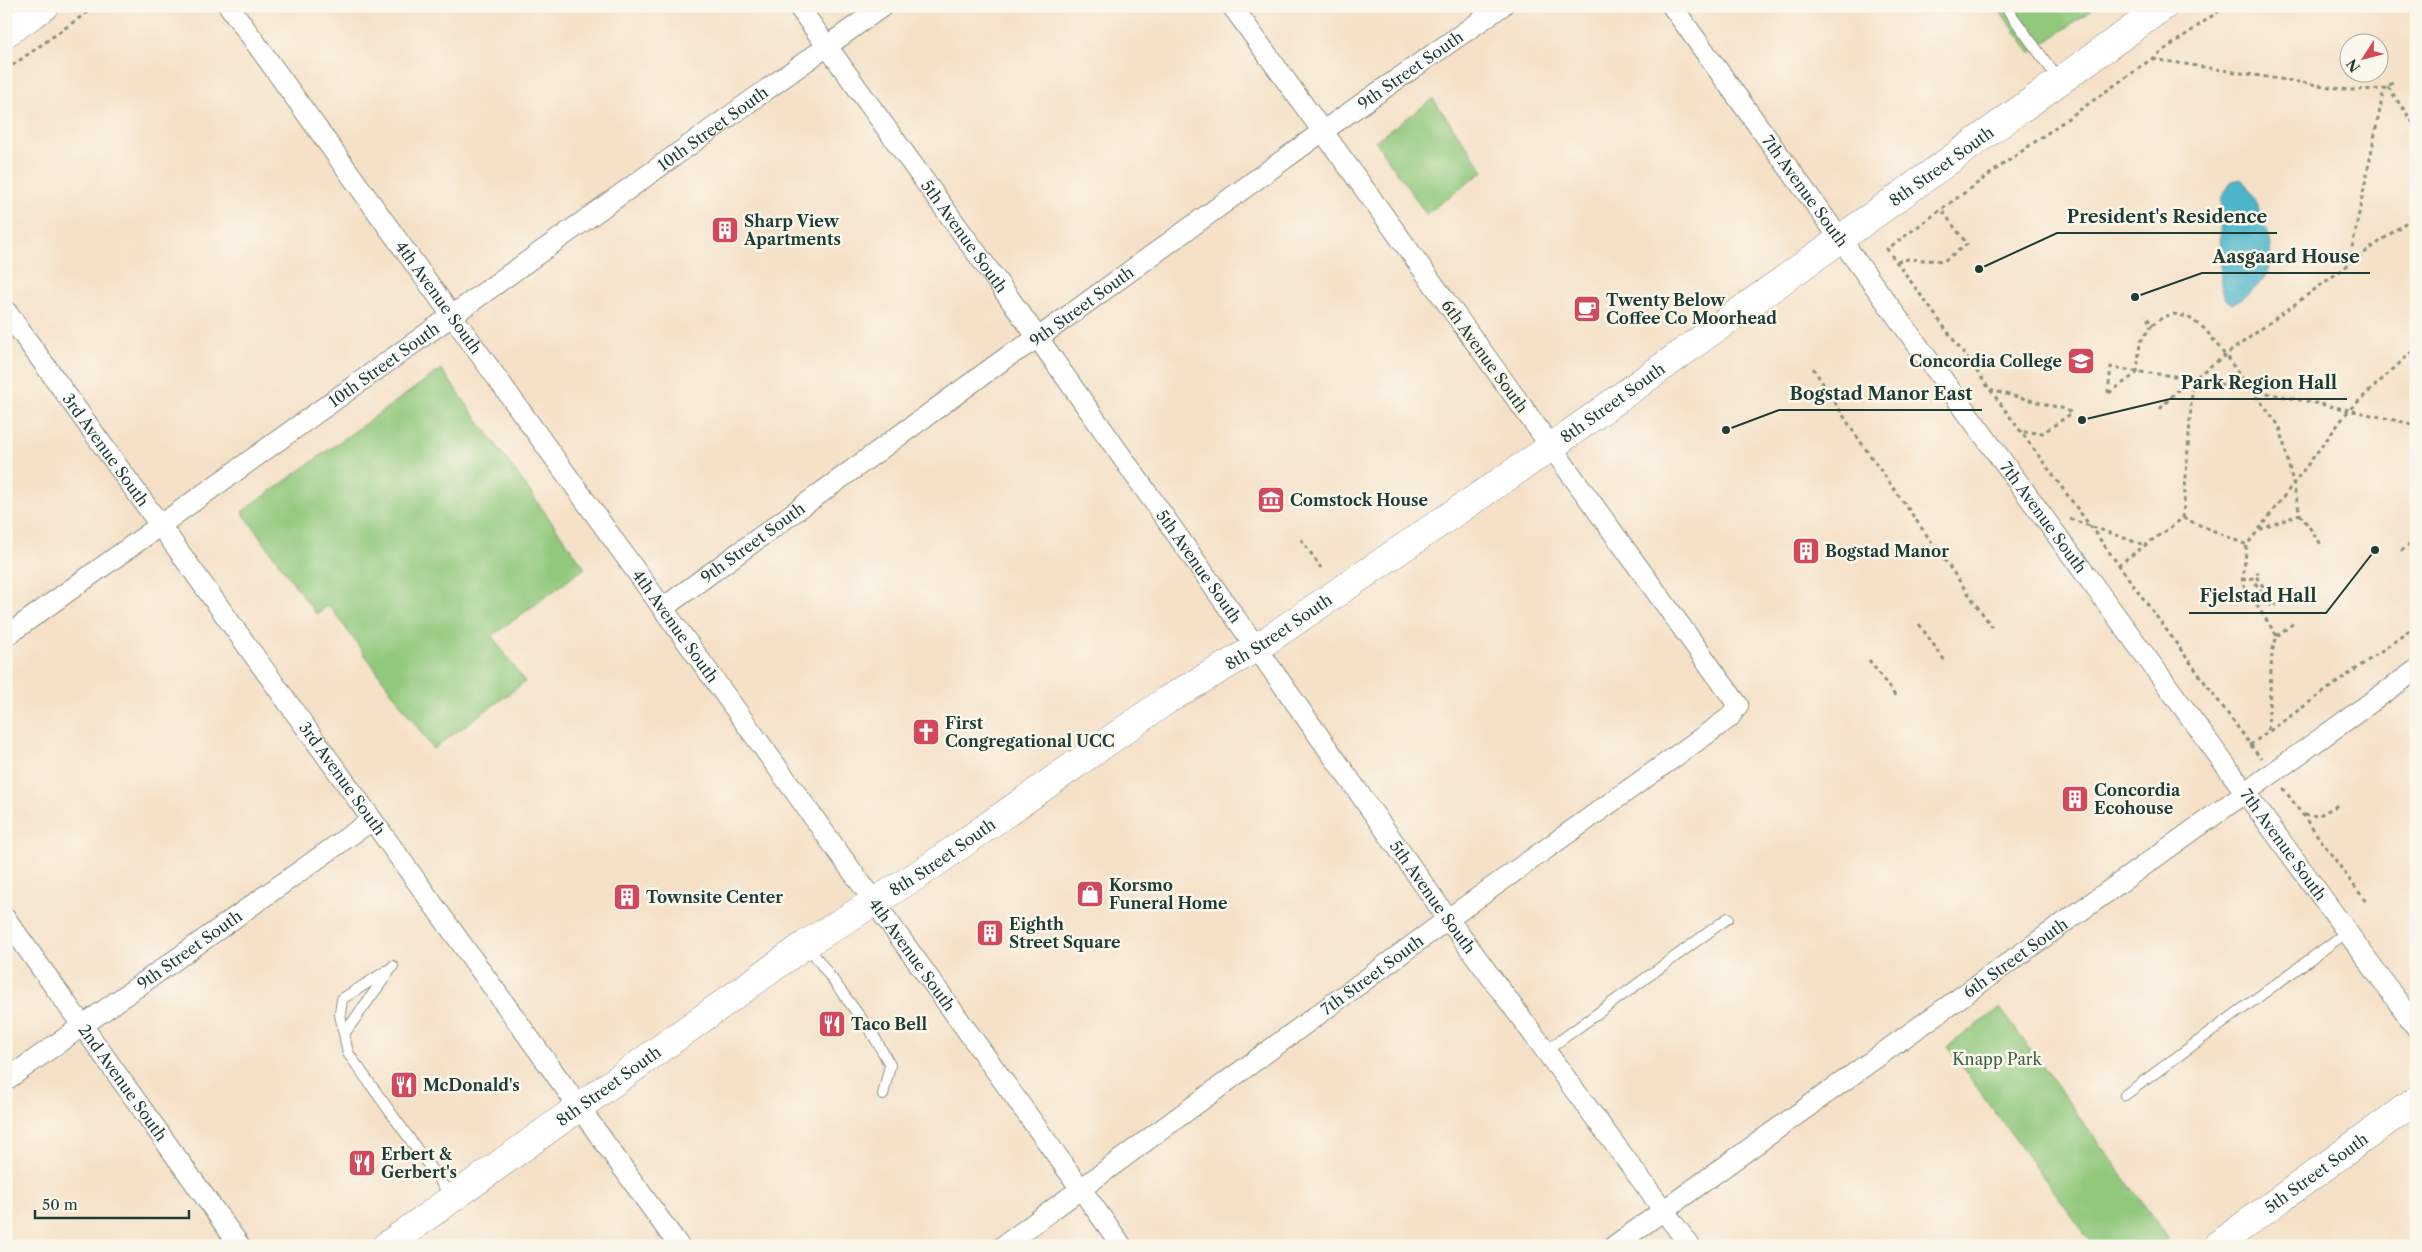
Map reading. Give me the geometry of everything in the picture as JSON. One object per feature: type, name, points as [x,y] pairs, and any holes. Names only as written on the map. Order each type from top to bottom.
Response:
[{"type":"main road","points":[[6,34],[45,6]]},
{"type":"main road","name":"8th Street South","points":[[386,1246],[806,944],[921,873],[1168,700],[1256,648],[1551,447],[2164,6]]},
{"type":"main road","name":"5th Street South","points":[[2216,1246],[2416,1100]]},
{"type":"street","name":"4th Avenue South","points":[[229,6],[1122,1246]]},
{"type":"street","name":"5th Avenue South","points":[[798,6],[1038,338],[1448,919],[1690,1246]]},
{"type":"street","name":"10th Street South","points":[[6,636],[883,6]]},
{"type":"street","name":"6th Avenue South","points":[[1232,6],[1738,705]]},
{"type":"street","name":"9th Street South","points":[[663,608],[1007,357],[1038,338],[1322,131],[1502,6]]},
{"type":"street","name":"7th Avenue South","points":[[1672,6],[1839,240],[2013,473],[2051,529],[2246,792],[2416,1028]]},
{"type":"street","name":"3rd Avenue South","points":[[6,311],[679,1246]]},
{"type":"street","name":"6th Street South","points":[[1614,1246],[2416,670]]},
{"type":"street","name":"7th Street South","points":[[1004,1246],[1448,919],[1729,718],[1738,705]]},
{"type":"street","name":"9th Street South","points":[[6,1080],[372,820]]},
{"type":"street","name":"2nd Avenue South","points":[[6,919],[240,1246]]},
{"type":"lane","points":[[2005,6],[2060,80]]},
{"type":"lane","points":[[1546,1051],[1728,918]]},
{"type":"lane","points":[[2125,1096],[2347,932]]},
{"type":"lane","points":[[806,944],[872,1033],[890,1065],[883,1095]]},
{"type":"lane","points":[[344,1034],[393,966],[342,999],[340,1014],[344,1034],[348,1053],[452,1198]]},
{"type":"path","points":[[6,70],[96,6]]},
{"type":"path","points":[[2226,6],[1887,249],[2021,432],[2040,455],[2366,902]]},
{"type":"path","points":[[2153,59],[2349,90],[2384,89],[2395,81]]},
{"type":"path","points":[[2388,87],[2416,127]]},
{"type":"path","points":[[2349,264],[2384,89]]},
{"type":"path","points":[[1897,261],[1910,259],[1944,262],[1968,244],[1942,209]]},
{"type":"path","points":[[2160,409],[2176,391],[2416,215]]},
{"type":"path","points":[[2323,547],[2300,514],[2280,427],[2253,391],[2205,329],[2188,317],[2174,314],[2163,317],[2152,325],[2140,342],[2137,373],[2108,393],[2111,367],[2137,373],[2152,372],[2193,379],[2253,391],[2349,410],[2416,425]]},
{"type":"path","points":[[2145,315],[2152,325]]},
{"type":"path","points":[[2277,636],[2242,580],[2247,545],[2349,410],[2416,348]]},
{"type":"path","points":[[1813,368],[1855,434],[1992,627]]},
{"type":"path","points":[[2183,518],[2193,379]]},
{"type":"path","points":[[1990,390],[2065,409],[2072,413],[2043,433],[2021,432]]},
{"type":"path","points":[[2257,532],[2300,514]]},
{"type":"path","points":[[2066,518],[2145,545]]},
{"type":"path","points":[[2183,518],[2247,545]]},
{"type":"path","points":[[2118,564],[2183,518]]},
{"type":"path","points":[[1301,539],[1321,568]]},
{"type":"path","points":[[2401,551],[2416,540]]},
{"type":"path","points":[[2242,580],[2252,578],[2272,607],[2276,604],[2255,575],[2259,572]]},
{"type":"path","points":[[2268,730],[2272,652],[2277,636],[2295,622]]},
{"type":"path","points":[[1919,624],[1945,661]]},
{"type":"path","points":[[2250,745],[2268,730],[2416,626]]},
{"type":"path","points":[[1869,660],[1896,697]]},
{"type":"path","points":[[2303,815],[2318,816],[2338,804]]},
{"type":"green space","points":[[1996,6],[2097,6],[2031,53]]},
{"type":"green space","points":[[1433,99],[1484,171],[1426,214],[1375,141]]},
{"type":"green space","points":[[441,369],[585,568],[492,636],[525,682],[433,749],[329,605],[316,614],[242,512]]},
{"type":"green space","name":"Knapp Park","points":[[2000,1008],[2168,1238],[2158,1246],[2094,1246],[1947,1047]]},
{"type":"water","points":[[2241,179],[2252,193],[2259,209],[2268,234],[2270,259],[2263,279],[2245,296],[2232,304],[2225,299],[2221,284],[2221,198],[2232,181]]},
{"type":"place","name":"Sharp View Apartments","points":[[725,230]]},
{"type":"place","name":"President's Residence","points":[[1979,269]]},
{"type":"place","name":"Aasgaard House","points":[[2135,297]]},
{"type":"place","name":"Twenty Below Coffee Co Moorhead","points":[[1587,309]]},
{"type":"place","name":"Concordia College","points":[[2081,361]]},
{"type":"place","name":"Park Region Hall","points":[[2082,420]]},
{"type":"place","name":"Bogstad Manor East","points":[[1726,430]]},
{"type":"place","name":"Comstock House","points":[[1271,500]]},
{"type":"place","name":"Fjelstad Hall","points":[[2375,550]]},
{"type":"place","name":"Bogstad Manor","points":[[1806,551]]},
{"type":"place","name":"First Congregational UCC","points":[[926,732]]},
{"type":"place","name":"Concordia Ecohouse","points":[[2075,799]]},
{"type":"place","name":"Korsmo Funeral Home","points":[[1090,894]]},
{"type":"place","name":"Townsite Center","points":[[627,897]]},
{"type":"place","name":"Eighth Street Square","points":[[990,933]]},
{"type":"place","name":"Taco Bell","points":[[832,1024]]},
{"type":"place","name":"McDonald's","points":[[404,1085]]},
{"type":"place","name":"Erbert & Gerbert's","points":[[362,1163]]}]
